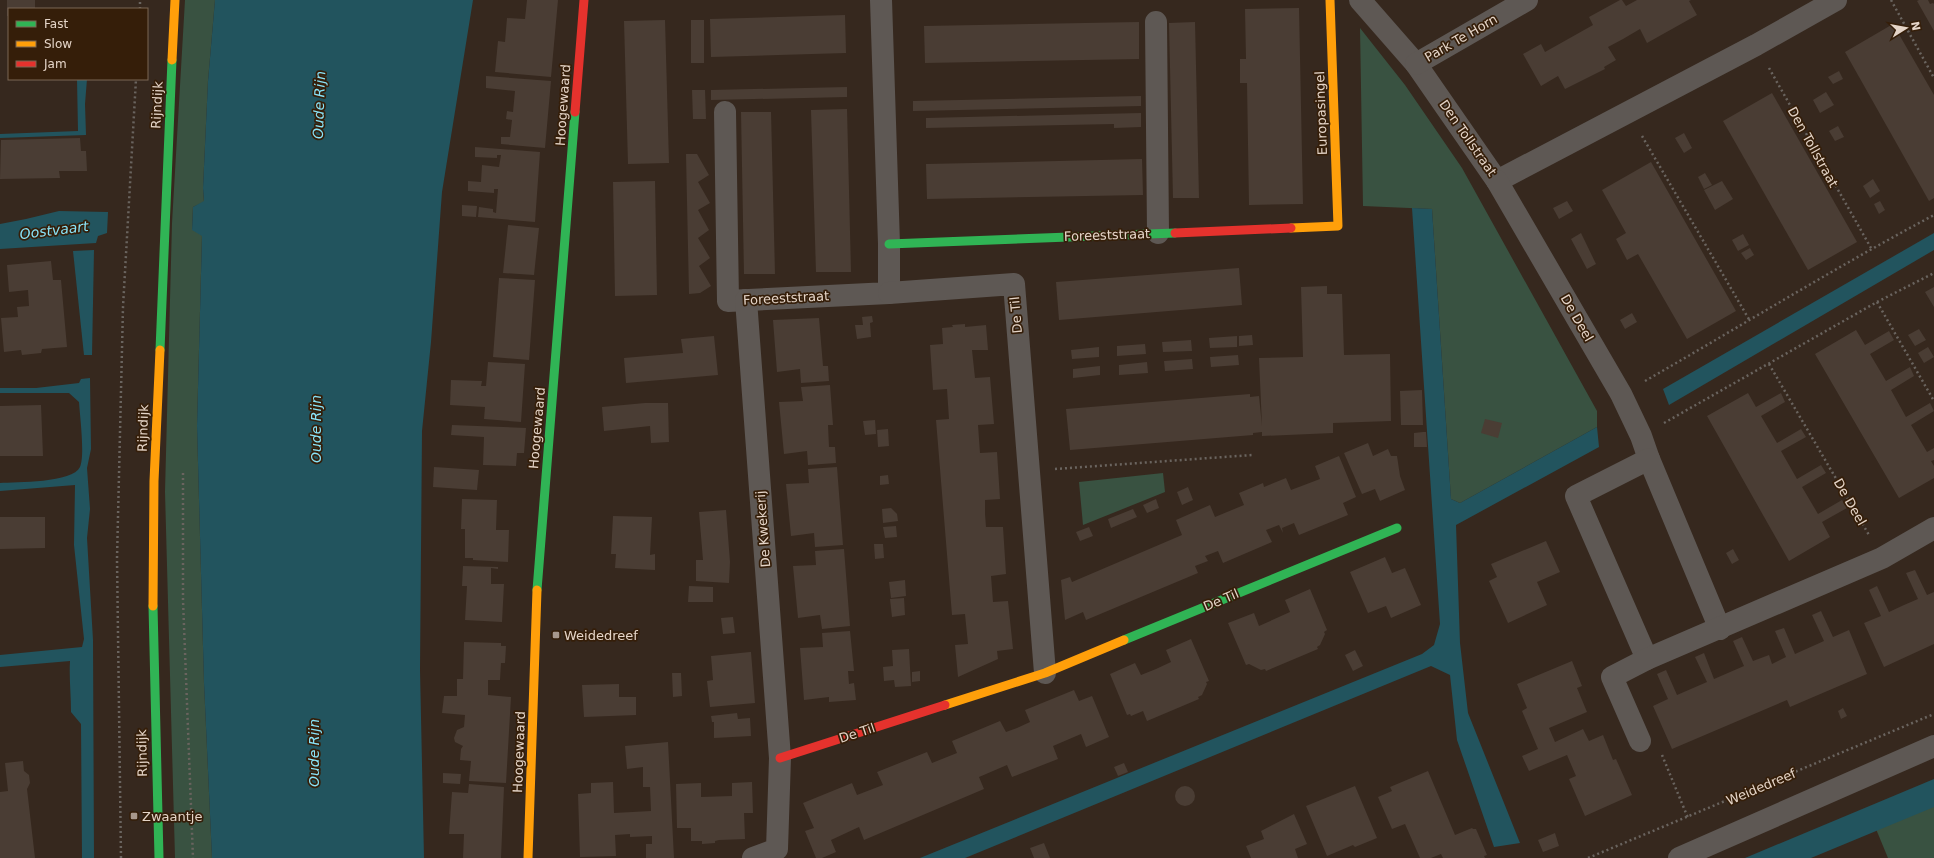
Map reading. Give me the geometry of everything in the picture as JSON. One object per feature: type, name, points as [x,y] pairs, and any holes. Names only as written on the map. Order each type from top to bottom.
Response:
[{"type":"street","name":"Rijndijk","points":[[159,858],[153,651],[154,481],[175,0]]},
{"type":"street","name":"Hoogewaard","points":[[528,858],[535,616],[584,0]]},
{"type":"street","points":[[881,0],[889,244],[889,293]]},
{"type":"street","name":"Europasingel","points":[[1330,0],[1338,226]]},
{"type":"street","name":"Den Tollstraat","points":[[1360,0],[1416,64],[1497,181],[1627,111],[1756,45],[1836,0]]},
{"type":"street","name":"Park Te Horn","points":[[1416,64],[1527,0]]},
{"type":"street","name":"Foreeststraat","points":[[1156,22],[1158,233]]},
{"type":"street","name":"Foreeststraat","points":[[725,112],[728,301],[889,293]]},
{"type":"street","name":"De Deel","points":[[1497,181],[1621,394],[1641,436],[1649,459],[1720,629]]},
{"type":"street","name":"Foreeststraat","points":[[889,244],[1338,226]]},
{"type":"street","name":"De Til","points":[[889,293],[1014,284],[1045,673]]},
{"type":"street","name":"De Kwekerij","points":[[746,300],[780,758]]},
{"type":"street","points":[[1647,659],[1576,496],[1649,459]]},
{"type":"street","name":"De Til","points":[[780,758],[1045,673],[1397,528]]},
{"type":"street","points":[[1640,741],[1612,677],[1647,659],[1720,629],[1882,558],[1934,528]]},
{"type":"street","points":[[1679,858],[1934,746]]},
{"type":"street","points":[[753,858],[776,849],[780,758]]},
{"type":"path","points":[[1891,0],[1934,78]]},
{"type":"path","name":"Den Tollstraat","points":[[1756,45],[1871,248]]},
{"type":"path","name":"Rijndijk","points":[[121,858],[117,559],[123,307],[136,80]]},
{"type":"path","points":[[1627,111],[1750,321]]},
{"type":"path","points":[[1621,394],[1750,321],[1871,248],[1934,215]]},
{"type":"path","points":[[1641,436],[1877,302],[1934,272]]},
{"type":"path","points":[[1877,302],[1934,401]]},
{"type":"path","name":"De Deel","points":[[1769,364],[1882,558]]},
{"type":"path","points":[[1029,470],[1252,455]]},
{"type":"path","points":[[183,467],[183,600],[193,858]]},
{"type":"path","name":"Weidedreef","points":[[1588,858],[1688,818],[1934,714]]},
{"type":"path","points":[[1640,741],[1654,738],[1688,818]]},
{"type":"green space","points":[[185,0],[215,0],[208,81],[203,188],[204,202],[193,207],[192,229],[202,235],[197,426],[204,683],[212,858],[175,858],[165,492],[172,223]]},
{"type":"green space","points":[[1360,28],[1405,85],[1462,168],[1597,411],[1597,427],[1460,503],[1451,499],[1432,209],[1363,206]]},
{"type":"green space","points":[[1163,473],[1165,492],[1083,525],[1079,482]]},
{"type":"green space","points":[[1934,805],[1934,858],[1888,858],[1876,829]]},
{"type":"water","name":"Oude Rijn","points":[[215,0],[473,0],[442,192],[431,342],[422,431],[420,670],[424,858],[212,858],[204,683],[197,426],[202,236],[192,230],[193,207],[204,201],[203,188],[208,81]]},
{"type":"water","points":[[77,80],[87,80],[85,104],[86,135],[0,138],[0,134],[78,131]]},
{"type":"water","points":[[1412,208],[1432,209],[1451,499],[1460,503],[1597,427],[1599,447],[1456,525],[1460,643],[1468,713],[1520,843],[1494,847],[1457,740],[1450,675],[1431,666],[965,858],[920,858],[1422,654],[1434,645],[1440,624]]},
{"type":"water","name":"Oostvaart","points":[[59,211],[108,212],[107,233],[98,236],[96,243],[0,249],[0,224]]},
{"type":"water","points":[[1934,233],[1934,250],[1669,405],[1663,389]]},
{"type":"water","points":[[94,250],[92,355],[84,355],[73,251]]},
{"type":"water","points":[[90,378],[91,449],[87,468],[90,509],[87,538],[93,640],[94,858],[82,858],[81,724],[71,712],[70,661],[0,667],[0,655],[82,647],[84,639],[74,545],[75,485],[0,491],[0,483],[56,479],[75,472],[80,467],[82,446],[79,402],[69,393],[0,393],[0,388],[36,388],[79,383],[81,379]]},
{"type":"water","points":[[1934,779],[1934,807],[1811,858],[1745,858]]},
{"type":"building","points":[[7,0],[35,0],[35,8],[8,8],[7,16]]},
{"type":"building","points":[[527,0],[558,0],[551,77],[495,72],[498,41],[505,42],[507,18],[525,19]]},
{"type":"building","points":[[1622,0],[1626,6],[1637,0],[1691,0],[1689,1],[1697,15],[1647,43],[1640,29],[1608,47],[1616,60],[1604,67],[1605,69],[1565,89],[1558,76],[1541,86],[1523,54],[1541,44],[1545,52],[1593,25],[1589,17]]},
{"type":"building","points":[[1928,0],[1930,4],[1934,4],[1934,31],[1917,1]]},
{"type":"building","points":[[1299,8],[1303,204],[1249,205],[1247,83],[1240,83],[1240,59],[1246,59],[1245,9]]},
{"type":"building","points":[[845,15],[846,53],[711,57],[710,19]]},
{"type":"building","points":[[665,20],[669,163],[628,164],[624,21]]},
{"type":"building","points":[[691,20],[704,20],[704,63],[691,63]]},
{"type":"building","points":[[1139,22],[1139,59],[925,63],[924,26]]},
{"type":"building","points":[[1195,22],[1199,198],[1173,198],[1169,23]]},
{"type":"building","points":[[1893,24],[1934,95],[1934,198],[1929,201],[1845,52]]},
{"type":"building","points":[[1839,71],[1843,79],[1833,84],[1828,77]]},
{"type":"building","points":[[486,76],[551,81],[545,148],[501,144],[501,137],[510,137],[512,120],[506,119],[507,111],[513,112],[515,91],[486,88]]},
{"type":"building","points":[[847,87],[847,97],[711,100],[711,90]]},
{"type":"building","points":[[692,90],[705,90],[706,119],[693,119]]},
{"type":"building","points":[[1826,92],[1834,105],[1820,113],[1813,100]]},
{"type":"building","points":[[1772,93],[1857,242],[1808,270],[1723,121]]},
{"type":"building","points":[[1141,96],[1141,106],[913,111],[913,101]]},
{"type":"building","points":[[847,109],[851,272],[816,272],[811,110]]},
{"type":"building","points":[[741,112],[771,112],[775,274],[744,274]]},
{"type":"building","points":[[1141,113],[1141,127],[1114,128],[1114,124],[926,128],[926,118]]},
{"type":"building","points":[[1838,126],[1844,137],[1835,141],[1829,131]]},
{"type":"building","points":[[1684,133],[1692,148],[1684,153],[1675,138]]},
{"type":"building","points":[[80,138],[81,151],[86,151],[87,171],[59,171],[60,178],[0,179],[1,140]]},
{"type":"building","points":[[475,147],[540,152],[535,222],[478,217],[479,207],[493,209],[493,212],[496,213],[498,189],[494,189],[494,193],[468,191],[468,181],[481,182],[482,165],[499,167],[501,155],[497,155],[497,158],[475,157]]},
{"type":"building","points":[[686,154],[697,154],[709,175],[698,182],[710,203],[698,210],[709,230],[698,238],[710,258],[699,266],[711,286],[700,293],[689,294]]},
{"type":"building","points":[[1142,159],[1143,195],[927,199],[926,164]]},
{"type":"building","points":[[1651,162],[1736,311],[1687,339],[1638,254],[1627,260],[1616,239],[1626,233],[1602,190]]},
{"type":"building","points":[[1705,173],[1712,185],[1704,189],[1698,177]]},
{"type":"building","points":[[1873,179],[1880,191],[1870,198],[1863,186]]},
{"type":"building","points":[[655,181],[657,295],[615,296],[613,182]]},
{"type":"building","points":[[1722,181],[1733,199],[1715,210],[1704,190]]},
{"type":"building","points":[[1567,201],[1573,211],[1559,219],[1553,208]]},
{"type":"building","points":[[1880,201],[1885,210],[1879,214],[1874,204]]},
{"type":"building","points":[[462,205],[477,206],[476,217],[462,216]]},
{"type":"building","points":[[508,225],[539,228],[534,275],[503,273]]},
{"type":"building","points":[[1581,233],[1596,264],[1587,269],[1571,239]]},
{"type":"building","points":[[1743,234],[1749,245],[1738,251],[1732,240]]},
{"type":"building","points":[[1750,248],[1754,255],[1746,260],[1741,253]]},
{"type":"building","points":[[51,261],[53,280],[61,280],[67,347],[42,349],[41,353],[22,355],[21,350],[4,352],[1,318],[18,317],[17,307],[29,306],[28,290],[9,292],[7,265]]},
{"type":"building","points":[[1239,268],[1242,305],[1059,320],[1056,282]]},
{"type":"building","points":[[499,278],[535,280],[529,360],[493,357]]},
{"type":"building","points":[[1327,286],[1327,294],[1342,294],[1344,355],[1390,354],[1391,421],[1333,423],[1333,433],[1262,436],[1262,432],[1253,433],[1253,435],[1070,450],[1066,409],[1250,394],[1250,397],[1259,396],[1262,426],[1259,358],[1303,357],[1301,287]]},
{"type":"building","points":[[1934,287],[1934,307],[1925,292]]},
{"type":"building","points":[[1632,313],[1637,322],[1625,329],[1620,320]]},
{"type":"building","points":[[872,316],[873,322],[870,323],[871,337],[857,339],[855,325],[863,325],[862,317]]},
{"type":"building","points":[[819,318],[823,366],[828,366],[829,381],[801,383],[800,369],[777,372],[773,320]]},
{"type":"building","points":[[965,324],[965,327],[986,325],[988,350],[972,350],[975,378],[990,377],[994,424],[978,425],[980,453],[997,452],[1000,499],[985,500],[986,527],[1003,527],[1006,574],[991,576],[993,602],[1008,601],[1013,649],[997,651],[998,659],[958,677],[955,645],[968,644],[965,614],[952,615],[936,420],[949,419],[947,389],[933,390],[930,345],[943,344],[942,328],[953,327],[952,325]]},
{"type":"building","points":[[1919,329],[1926,340],[1915,346],[1908,335]]},
{"type":"building","points":[[1856,330],[1865,345],[1889,331],[1894,340],[1870,354],[1886,381],[1910,367],[1914,376],[1891,390],[1906,417],[1930,403],[1934,411],[1911,425],[1927,452],[1934,448],[1934,460],[1931,461],[1934,466],[1934,478],[1899,498],[1815,354]]},
{"type":"building","points":[[1252,335],[1253,345],[1239,346],[1239,336]]},
{"type":"building","points":[[714,336],[718,375],[626,383],[624,358],[683,353],[681,339]]},
{"type":"building","points":[[1237,336],[1237,347],[1210,348],[1209,338]]},
{"type":"building","points":[[1191,340],[1192,351],[1163,352],[1162,342]]},
{"type":"building","points":[[1145,344],[1146,354],[1117,356],[1117,346]]},
{"type":"building","points":[[1099,347],[1099,357],[1072,359],[1071,350]]},
{"type":"building","points":[[1928,347],[1934,357],[1924,363],[1918,353]]},
{"type":"building","points":[[1238,355],[1239,365],[1211,367],[1210,357]]},
{"type":"building","points":[[1192,359],[1193,369],[1165,371],[1164,361]]},
{"type":"building","points":[[488,362],[525,364],[521,422],[484,419],[485,407],[450,405],[451,380],[482,381],[481,386],[486,386]]},
{"type":"building","points":[[1147,362],[1148,373],[1119,375],[1119,365]]},
{"type":"building","points":[[1100,366],[1100,375],[1073,378],[1073,369]]},
{"type":"building","points":[[830,385],[833,425],[828,425],[829,447],[835,447],[836,463],[808,465],[807,451],[784,454],[779,402],[803,401],[801,387]]},
{"type":"building","points":[[1422,390],[1423,425],[1401,425],[1400,391]]},
{"type":"building","points":[[1748,393],[1756,407],[1781,393],[1785,402],[1761,416],[1777,443],[1801,429],[1806,437],[1781,451],[1797,479],[1821,465],[1826,473],[1802,487],[1818,514],[1842,500],[1847,508],[1822,522],[1830,537],[1789,561],[1707,416]]},
{"type":"building","points":[[645,403],[668,403],[669,442],[651,443],[650,426],[604,431],[602,407]]},
{"type":"building","points":[[41,405],[43,456],[0,456],[0,406]]},
{"type":"building","points":[[1485,419],[1502,423],[1498,438],[1481,433]]},
{"type":"building","points":[[875,420],[876,434],[865,435],[863,421]]},
{"type":"building","points":[[452,425],[526,428],[524,453],[517,453],[516,466],[483,465],[484,437],[451,435]]},
{"type":"building","points":[[888,429],[889,446],[878,447],[877,430]]},
{"type":"building","points":[[1426,432],[1427,447],[1414,447],[1414,433]]},
{"type":"building","points":[[1368,443],[1373,456],[1388,449],[1391,456],[1397,456],[1400,476],[1405,490],[1380,501],[1375,489],[1362,494],[1344,453]]},
{"type":"building","points":[[1339,456],[1356,497],[1343,503],[1348,515],[1299,535],[1294,523],[1282,528],[1283,533],[1279,525],[1266,530],[1272,542],[1223,563],[1218,551],[1205,556],[1208,561],[1195,566],[1198,573],[1086,620],[1083,612],[1065,620],[1061,580],[1070,577],[1072,582],[1182,535],[1176,520],[1210,505],[1215,517],[1244,505],[1239,493],[1263,483],[1264,487],[1286,478],[1291,490],[1320,479],[1315,466]]},
{"type":"building","points":[[434,467],[479,470],[477,490],[433,487]]},
{"type":"building","points":[[837,467],[843,545],[815,547],[814,533],[791,536],[786,484],[809,483],[808,469]]},
{"type":"building","points":[[888,475],[889,484],[880,485],[880,476]]},
{"type":"building","points":[[1188,487],[1193,500],[1182,505],[1177,492]]},
{"type":"building","points":[[462,499],[497,500],[496,530],[509,530],[508,562],[473,560],[473,558],[465,558],[465,529],[461,529]]},
{"type":"building","points":[[1156,499],[1159,508],[1147,513],[1143,505]]},
{"type":"building","points":[[891,508],[897,514],[898,521],[883,523],[882,509]]},
{"type":"building","points":[[1133,509],[1137,517],[1111,528],[1108,519]]},
{"type":"building","points":[[726,510],[730,562],[729,583],[696,581],[696,560],[703,560],[699,512]]},
{"type":"building","points":[[613,516],[652,517],[650,555],[655,554],[655,570],[615,568],[616,554],[611,554]]},
{"type":"building","points":[[0,517],[45,517],[45,548],[0,549]]},
{"type":"building","points":[[896,526],[897,537],[885,538],[883,527]]},
{"type":"building","points":[[1089,527],[1093,536],[1080,541],[1076,532]]},
{"type":"building","points":[[1546,541],[1560,572],[1537,582],[1547,605],[1508,623],[1489,581],[1497,577],[1491,564]]},
{"type":"building","points":[[874,544],[883,544],[884,558],[875,559]]},
{"type":"building","points":[[844,549],[850,626],[822,629],[820,615],[798,618],[793,566],[816,565],[815,551]]},
{"type":"building","points":[[1733,549],[1739,560],[1732,564],[1726,553]]},
{"type":"building","points":[[1385,557],[1392,573],[1405,568],[1421,605],[1391,618],[1386,606],[1368,613],[1350,572]]},
{"type":"building","points":[[463,566],[498,567],[498,569],[491,568],[491,584],[504,584],[502,622],[465,620],[467,586],[462,586]]},
{"type":"building","points":[[1915,570],[1927,595],[1934,592],[1934,644],[1884,667],[1864,623],[1881,616],[1869,590],[1877,586],[1889,612],[1918,599],[1906,573]]},
{"type":"building","points":[[905,580],[906,596],[891,598],[889,582]]},
{"type":"building","points":[[689,586],[713,587],[713,602],[688,602]]},
{"type":"building","points":[[1310,589],[1327,630],[1324,632],[1325,634],[1320,645],[1317,647],[1318,649],[1266,671],[1265,669],[1261,670],[1249,664],[1246,665],[1228,623],[1254,613],[1259,626],[1290,612],[1285,600]]},
{"type":"building","points":[[904,598],[905,615],[892,617],[890,599]]},
{"type":"building","points":[[1821,611],[1833,637],[1849,630],[1867,674],[1790,707],[1787,700],[1672,749],[1653,706],[1668,699],[1657,674],[1666,670],[1677,695],[1707,682],[1695,657],[1704,653],[1714,679],[1744,666],[1733,641],[1742,637],[1753,661],[1769,655],[1772,664],[1786,657],[1775,631],[1784,628],[1795,654],[1824,641],[1812,615]]},
{"type":"building","points":[[733,617],[735,633],[723,634],[721,618]]},
{"type":"building","points":[[850,631],[854,671],[848,671],[849,684],[854,683],[856,700],[829,702],[829,697],[804,700],[800,648],[823,647],[822,633]]},
{"type":"building","points":[[1191,639],[1209,681],[1206,682],[1207,684],[1202,695],[1198,697],[1199,699],[1147,721],[1143,711],[1131,716],[1130,714],[1127,715],[1110,674],[1135,663],[1141,675],[1156,669],[1171,662],[1166,650]]},
{"type":"building","points":[[464,642],[501,643],[501,646],[506,646],[505,663],[501,663],[500,680],[488,680],[488,695],[511,697],[506,783],[469,781],[471,761],[460,760],[461,749],[463,746],[455,742],[454,738],[457,730],[464,727],[465,715],[442,713],[444,696],[457,696],[457,679],[463,679]]},
{"type":"building","points":[[909,649],[911,686],[895,687],[894,680],[884,681],[883,667],[893,666],[892,650]]},
{"type":"building","points":[[1355,650],[1363,666],[1353,671],[1345,655]]},
{"type":"building","points":[[751,652],[755,703],[710,707],[707,681],[713,680],[711,656]]},
{"type":"building","points":[[1572,661],[1582,686],[1577,688],[1587,712],[1549,728],[1555,742],[1583,729],[1589,741],[1603,735],[1613,760],[1616,759],[1632,795],[1585,816],[1569,779],[1576,776],[1567,755],[1529,771],[1522,756],[1538,749],[1522,711],[1527,708],[1517,684]]},
{"type":"building","points":[[920,671],[920,681],[912,682],[912,672]]},
{"type":"building","points":[[672,673],[681,673],[682,696],[673,697]]},
{"type":"building","points":[[619,684],[619,697],[636,697],[636,715],[584,717],[582,685]]},
{"type":"building","points":[[1074,690],[1079,701],[1092,696],[1109,737],[1086,747],[1081,734],[1053,746],[1058,759],[1012,777],[1007,765],[979,777],[984,789],[864,840],[859,827],[831,840],[836,852],[822,858],[816,858],[805,831],[814,828],[803,803],[852,783],[857,795],[883,785],[877,772],[927,752],[932,763],[957,753],[952,741],[1000,721],[1006,732],[1017,728],[1030,722],[1025,710]]},
{"type":"building","points":[[1843,708],[1847,716],[1841,719],[1838,711]]},
{"type":"building","points":[[737,713],[738,719],[750,718],[751,736],[714,738],[714,722],[712,722],[711,716]]},
{"type":"building","points":[[668,742],[674,858],[646,858],[646,844],[652,844],[652,836],[630,837],[630,834],[615,835],[616,856],[580,857],[578,794],[591,793],[591,783],[613,782],[614,813],[651,811],[650,787],[643,787],[643,767],[627,769],[625,746]]},
{"type":"building","points":[[23,761],[24,771],[29,775],[30,783],[27,789],[35,858],[0,858],[0,792],[8,791],[5,763]]},
{"type":"building","points":[[1124,763],[1128,772],[1118,776],[1114,767]]},
{"type":"building","points":[[1428,771],[1455,835],[1472,828],[1476,829],[1487,855],[1484,856],[1485,858],[1443,858],[1441,854],[1431,858],[1420,858],[1405,824],[1392,829],[1378,797],[1392,791],[1390,787]]},
{"type":"building","points":[[443,773],[461,774],[460,784],[443,783]]},
{"type":"building","points":[[752,782],[753,813],[744,813],[745,839],[719,840],[715,841],[715,843],[702,844],[702,841],[691,841],[691,828],[677,828],[676,784],[701,783],[701,797],[732,796],[732,783]]},
{"type":"building","points":[[469,784],[504,787],[501,858],[463,858],[464,834],[449,834],[452,792],[468,793]]},
{"type":"building","points":[[1185,786],[1192,789],[1195,796],[1192,803],[1185,806],[1178,803],[1175,796],[1178,789]]},
{"type":"building","points":[[1355,786],[1377,838],[1355,847],[1353,845],[1327,856],[1306,806]]},
{"type":"building","points":[[1294,814],[1307,844],[1295,849],[1298,858],[1251,858],[1246,846],[1264,839],[1261,831]]},
{"type":"building","points":[[1555,833],[1559,846],[1543,852],[1538,840]]},
{"type":"building","points":[[1044,843],[1050,858],[1034,858],[1030,848]]},
{"type":"traffic: fast","points":[[160,350],[172,60]]},
{"type":"traffic: fast","points":[[537,590],[575,112]]},
{"type":"traffic: fast","points":[[889,244],[1175,233]]},
{"type":"traffic: fast","points":[[1124,640],[1397,528]]},
{"type":"traffic: fast","points":[[153,606],[159,858]]},
{"type":"traffic: slow","points":[[172,60],[175,0]]},
{"type":"traffic: slow","points":[[1291,228],[1338,226],[1330,0]]},
{"type":"traffic: slow","points":[[153,606],[154,481],[160,350]]},
{"type":"traffic: slow","points":[[528,858],[537,590]]},
{"type":"traffic: slow","points":[[945,705],[1045,673],[1124,640]]},
{"type":"traffic: jam","points":[[575,112],[584,0]]},
{"type":"traffic: jam","points":[[1175,233],[1291,228]]},
{"type":"traffic: jam","points":[[780,758],[945,705]]},
{"type":"place","name":"Weidedreef","points":[[556,635]]},
{"type":"place","name":"Zwaantje","points":[[134,816]]}]
